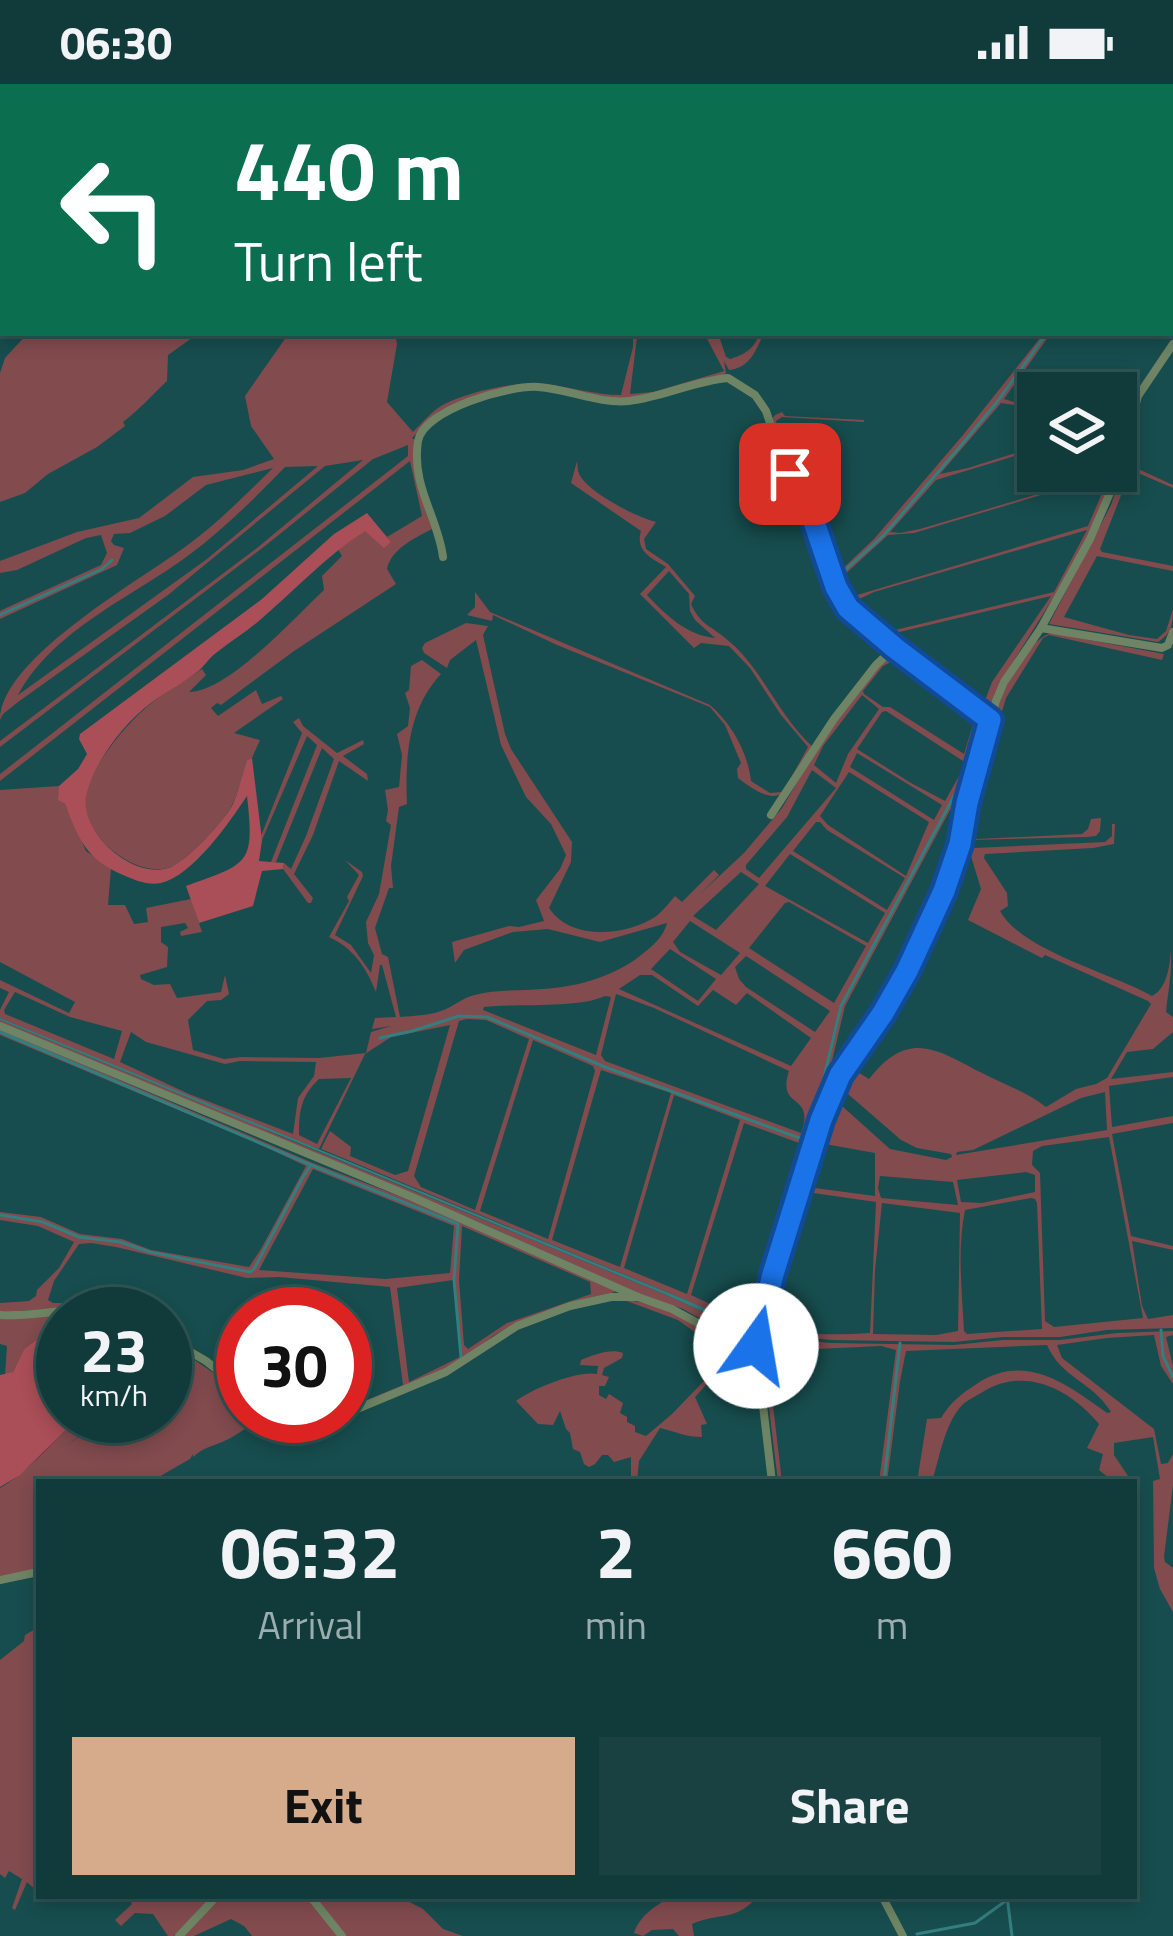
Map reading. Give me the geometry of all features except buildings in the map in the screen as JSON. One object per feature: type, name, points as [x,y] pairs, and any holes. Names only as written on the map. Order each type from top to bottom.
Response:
[{"type":"street","points":[[772,1479],[758,1337],[821,1120],[840,1075],[891,1000],[938,906],[1004,682],[1041,628],[1105,508],[1138,396],[1173,344]]},
{"type":"street","points":[[443,557],[421,487],[418,442],[424,428],[443,412],[527,387],[623,402],[728,378],[755,395],[766,411],[848,608],[990,720]]},
{"type":"street","points":[[1041,628],[1162,648],[1173,632]]},
{"type":"street","points":[[771,815],[848,700],[895,648]]},
{"type":"street","points":[[0,1026],[412,1197],[638,1298],[681,1312],[757,1355]]},
{"type":"street","points":[[372,1402],[446,1372],[529,1321],[597,1299],[638,1298]]},
{"type":"street","points":[[0,1315],[36,1314]]},
{"type":"street","points":[[0,1580],[36,1572]]},
{"type":"street","points":[[179,1936],[214,1899]]},
{"type":"street","points":[[312,1899],[342,1936]]},
{"type":"street","points":[[884,1899],[903,1936]]},
{"type":"shaded area","points":[[25,336],[195,336],[168,355],[167,381],[123,422],[125,426],[25,493],[0,502],[0,373],[5,358]]},
{"type":"shaded area","points":[[287,336],[396,336],[387,402],[413,432],[441,406],[506,386],[545,384],[621,395],[633,336],[637,337],[630,394],[724,371],[706,336],[719,336],[730,359],[749,350],[762,336],[742,366],[729,370],[724,361],[726,373],[723,376],[622,400],[550,386],[462,401],[439,411],[412,438],[416,441],[418,488],[432,529],[393,556],[387,569],[396,584],[211,708],[218,716],[256,690],[262,704],[283,699],[234,733],[260,740],[222,820],[175,865],[145,868],[115,852],[92,826],[85,797],[101,760],[129,724],[167,691],[202,669],[206,675],[189,692],[205,689],[260,652],[324,590],[322,576],[342,556],[338,549],[365,530],[391,542],[387,537],[422,516],[410,461],[0,781],[0,774],[408,456],[408,445],[373,459],[0,747],[0,741],[257,548],[363,460],[325,466],[168,595],[18,702],[0,720],[6,696],[48,646],[200,535],[273,468],[206,485],[165,516],[130,533],[114,534],[111,541],[124,548],[117,565],[0,619],[0,611],[101,565],[107,553],[101,535],[17,570],[0,573],[0,561],[77,532],[139,518],[193,477],[243,470],[274,459],[251,426],[245,396]],"holes":[[[318,466],[207,559],[18,695],[33,672],[73,633],[202,545],[285,467]]]},
{"type":"shaded area","points":[[1042,336],[1049,336],[1023,372],[1017,372],[1017,381],[1004,399],[1017,405],[1001,403],[940,474],[1017,455],[936,480],[890,532],[920,529],[1051,492],[914,533],[888,535],[842,577],[854,596],[1088,526],[1103,492],[1108,492],[1082,549],[986,712],[851,606],[837,584],[772,419],[782,412],[785,416],[864,420],[782,417],[776,421],[837,574],[874,539]],"holes":[[[1087,530],[1054,592],[887,632],[857,600]],[[1051,596],[986,698],[979,696],[891,634]]]},
{"type":"shaded area","points":[[577,461],[580,476],[590,487],[656,522],[644,539],[646,549],[668,564],[695,596],[691,604],[698,616],[749,662],[813,747],[784,792],[767,795],[738,778],[741,763],[725,725],[710,707],[493,615],[492,621],[467,615],[475,607],[475,592],[490,612],[710,705],[738,740],[751,781],[770,793],[786,787],[808,747],[729,646],[701,643],[694,648],[640,594],[666,567],[642,549],[641,531],[571,483]],"holes":[[[669,571],[689,594],[695,620],[715,638],[686,628],[647,595]]]},
{"type":"shaded area","points":[[1137,468],[1173,485],[1137,473]]},
{"type":"shaded area","points":[[1115,492],[1122,492],[1102,552],[1173,566],[1173,571],[1097,556],[1064,617],[1157,639],[1166,631],[1173,609],[1170,628],[1158,642],[1049,624]]},
{"type":"shaded area","points":[[367,513],[391,542],[384,548],[365,531],[337,551],[199,670],[141,711],[112,743],[91,780],[86,806],[98,835],[123,859],[153,870],[168,868],[194,850],[222,820],[233,804],[247,760],[252,758],[262,840],[259,861],[284,863],[283,869],[262,871],[253,906],[199,923],[186,886],[243,859],[250,836],[247,796],[186,870],[161,883],[132,879],[92,855],[65,804],[58,800],[59,786],[87,754],[80,734],[262,599],[334,534]]},
{"type":"shaded area","points":[[466,623],[488,626],[483,635],[505,734],[572,842],[571,862],[549,908],[571,926],[599,932],[643,923],[675,896],[682,902],[714,870],[719,875],[700,894],[744,853],[782,808],[819,745],[878,667],[899,658],[926,674],[895,660],[883,666],[864,694],[964,754],[974,721],[949,693],[982,719],[957,841],[942,888],[922,931],[941,884],[961,806],[950,810],[845,1006],[823,1099],[845,1056],[882,1004],[920,936],[903,971],[878,1013],[837,1072],[823,1103],[751,1341],[737,1339],[683,1309],[0,1023],[208,1106],[0,1018],[9,992],[0,988],[0,980],[69,1013],[75,1002],[0,962],[0,790],[59,786],[59,800],[86,851],[111,868],[108,905],[125,905],[134,924],[148,922],[146,908],[191,899],[202,932],[181,936],[188,928],[185,923],[161,927],[161,942],[168,947],[167,967],[140,975],[154,985],[170,984],[177,998],[221,992],[225,975],[229,994],[207,1001],[188,1020],[193,1050],[224,1059],[366,1053],[371,1032],[391,1026],[372,1029],[375,1018],[396,1017],[382,965],[376,992],[358,959],[329,937],[359,875],[345,860],[363,876],[335,935],[351,945],[371,973],[374,955],[366,922],[379,894],[391,825],[386,821],[385,790],[399,787],[402,755],[397,734],[408,726],[410,708],[405,693],[411,666],[422,660],[441,674],[415,718],[407,804],[399,807],[391,866],[393,888],[389,888],[375,928],[382,954],[388,957],[400,1017],[435,1013],[487,992],[584,982],[624,967],[653,945],[667,923],[600,942],[548,929],[513,932],[464,950],[455,963],[452,942],[544,921],[536,900],[566,855],[551,824],[526,797],[501,745],[476,640],[450,660],[447,668],[424,653],[425,643]],"holes":[[[862,695],[879,709],[848,754],[836,783],[814,765]],[[886,711],[963,761],[945,801],[857,749]],[[857,753],[942,805],[934,820],[850,767]],[[812,770],[836,788],[759,878],[746,865],[787,817]],[[849,772],[929,822],[906,876],[820,816]],[[820,822],[905,878],[887,910],[793,851]],[[790,854],[885,913],[868,943],[765,886]],[[741,872],[759,884],[716,930],[693,916]],[[789,902],[866,946],[834,1003],[749,948]],[[690,921],[740,953],[721,975],[680,952],[673,942]],[[670,949],[716,979],[698,1001],[651,969]],[[746,956],[830,1011],[815,1032],[746,987],[735,967]],[[640,975],[652,975],[698,1006],[713,990],[736,1005],[747,993],[811,1038],[791,1066],[619,989]],[[15,992],[70,1017],[122,1031],[114,1059],[4,1010]],[[616,994],[789,1071],[788,1092],[804,1111],[801,1133],[605,1061],[601,1055]],[[611,997],[596,1055],[483,1010],[484,1007]],[[486,1020],[529,1039],[475,1210],[421,1187],[414,1176],[459,1021]],[[450,1025],[408,1171],[395,1175],[350,1156],[351,1147],[330,1131],[321,1149],[753,1327],[751,1336],[664,1294],[263,1129],[319,1149],[365,1054],[391,1037]],[[131,1032],[146,1042],[225,1064],[316,1062],[314,1076],[298,1098],[293,1134],[120,1062]],[[533,1040],[595,1071],[548,1239],[480,1211]],[[601,1070],[671,1093],[620,1267],[552,1240]],[[351,1078],[317,1144],[299,1135],[305,1098],[319,1079]],[[674,1095],[740,1120],[687,1294],[624,1268]],[[744,1123],[799,1143],[747,1321],[691,1295]]]},
{"type":"shaded area","points":[[1052,633],[1164,654],[1162,660],[1049,635],[1043,638],[1006,698],[971,835],[977,839],[1082,834],[1091,819],[1101,818],[1100,831],[1087,837],[969,840],[974,789],[1004,691],[1030,649],[1044,636]]},
{"type":"shaded area","points":[[299,718],[337,753],[363,740],[364,744],[343,756],[367,774],[368,781],[339,761],[294,874],[313,898],[311,903],[283,869],[284,863],[291,869],[334,759],[322,748],[276,862],[271,862],[317,745],[307,736],[262,840],[261,836],[302,733],[293,722]]},
{"type":"shaded area","points":[[1115,824],[1114,844],[985,854],[984,858],[1007,893],[1008,906],[1000,911],[1027,938],[1047,949],[1152,996],[1165,982],[1170,949],[1171,972],[1166,1012],[1173,1017],[1173,1032],[1153,1049],[1127,1052],[1111,1079],[1173,1072],[1173,1077],[1109,1086],[1112,1127],[1173,1116],[1173,1123],[1112,1134],[1131,1236],[1173,1246],[1173,1250],[1132,1241],[1148,1319],[1173,1315],[1173,1328],[954,1342],[766,1337],[831,1343],[954,1345],[1173,1331],[1166,1337],[1173,1384],[1161,1366],[1154,1335],[1057,1345],[1062,1358],[1154,1429],[1161,1464],[1168,1463],[1173,1454],[1164,1557],[1173,1568],[1173,1612],[1154,1568],[1153,1481],[1160,1479],[1153,1437],[1114,1443],[1114,1455],[1130,1479],[1110,1479],[1099,1470],[1103,1454],[1087,1448],[1099,1424],[1087,1411],[1060,1391],[1014,1381],[997,1385],[960,1407],[945,1435],[933,1479],[917,1479],[927,1419],[941,1418],[960,1395],[993,1375],[1028,1371],[1044,1375],[1111,1412],[1061,1365],[1047,1345],[906,1351],[887,1479],[879,1479],[896,1350],[766,1346],[782,1479],[778,1479],[762,1350],[763,1331],[768,1330],[765,1320],[790,1229],[829,1109],[914,967],[962,851],[1105,842]],"holes":[[[965,851],[970,853],[981,889],[968,920],[1042,958],[1045,955],[1151,1004],[1107,1078],[1046,1107],[926,1048],[898,1053],[869,1079],[856,1071],[915,969]],[[1105,1092],[1107,1130],[956,1155],[1081,1098]],[[848,1094],[901,1140],[952,1157],[946,1160],[890,1149],[842,1106]],[[1109,1137],[1143,1318],[1054,1327],[1045,1321],[1040,1173],[1032,1165],[1033,1151]],[[822,1145],[875,1153],[875,1196],[807,1187]],[[1035,1175],[1035,1192],[982,1203],[961,1202],[957,1180]],[[880,1176],[953,1182],[958,1205],[881,1198]],[[806,1192],[876,1202],[870,1333],[820,1334],[770,1326]],[[1035,1199],[1042,1329],[964,1331],[961,1240],[965,1210]],[[882,1203],[960,1213],[958,1331],[873,1334]]]},
{"type":"shaded area","points":[[0,1029],[313,1163],[443,1213],[615,1292],[571,1302],[512,1325],[455,1365],[372,1400],[403,1385],[390,1287],[247,1278],[91,1243],[79,1244],[52,1287],[40,1287],[59,1268],[74,1242],[38,1226],[0,1220],[0,1212],[41,1217],[80,1234],[249,1267],[306,1166],[0,1035]],"holes":[[[313,1169],[454,1226],[450,1273],[385,1279],[259,1270]],[[462,1226],[590,1282],[591,1294],[507,1323],[468,1349],[459,1280]],[[453,1280],[462,1356],[409,1382],[397,1288]]]},
{"type":"shaded area","points":[[36,1296],[36,1310],[0,1312],[0,1303]]},
{"type":"shaded area","points":[[624,1300],[684,1318],[736,1353],[695,1397],[707,1424],[701,1425],[702,1437],[660,1428],[639,1461],[637,1479],[631,1479],[631,1457],[614,1462],[602,1455],[589,1467],[584,1464],[580,1452],[573,1449],[560,1411],[553,1425],[538,1424],[516,1401],[555,1382],[597,1374],[598,1366],[580,1365],[581,1360],[623,1353],[604,1368],[602,1375],[609,1377],[605,1386],[599,1386],[599,1395],[606,1399],[609,1394],[623,1403],[620,1413],[635,1426],[635,1432],[646,1436],[728,1356],[678,1320]]},
{"type":"shaded area","points":[[36,1316],[36,1340],[5,1376],[7,1346],[0,1344],[0,1318]]},
{"type":"shaded area","points":[[36,1340],[36,1443],[53,1443],[20,1475],[0,1487],[0,1375],[13,1372],[24,1349]]},
{"type":"shaded area","points":[[192,1358],[216,1375],[219,1443],[155,1479],[36,1479],[36,1572],[0,1579],[0,1488],[52,1443],[70,1443],[65,1447],[70,1443],[192,1443]]},
{"type":"shaded area","points":[[36,1629],[36,1890],[27,1882],[15,1910],[22,1879],[9,1871],[5,1878],[0,1874],[0,1660]]},
{"type":"shaded area","points":[[129,1899],[211,1899],[174,1936],[168,1936],[153,1914],[135,1913],[121,1926],[115,1920],[132,1904]]},
{"type":"shaded area","points":[[219,1899],[309,1899],[338,1936],[252,1936],[231,1919],[194,1936],[183,1936]]},
{"type":"shaded area","points":[[315,1899],[404,1899],[423,1909],[443,1929],[463,1936],[346,1936]]},
{"type":"shaded area","points":[[668,1899],[755,1899],[734,1913],[692,1924],[694,1936],[679,1936],[673,1929],[652,1930],[643,1936],[634,1933],[649,1911]]},
{"type":"water","points":[[0,1018],[752,1328],[750,1338],[737,1327],[664,1294]]},
{"type":"waterway","points":[[986,702],[883,633],[838,581],[958,449],[1045,336]]},
{"type":"waterway","points":[[0,615],[102,569],[112,560]]},
{"type":"waterway","points":[[752,1328],[808,1144],[841,1006],[967,772],[979,724]]},
{"type":"waterway","points":[[380,1038],[459,1016],[487,1017],[806,1143]]},
{"type":"waterway","points":[[0,1032],[458,1224],[454,1280],[461,1357]]},
{"type":"waterway","points":[[0,1215],[43,1222],[79,1237],[250,1272],[311,1165]]},
{"type":"waterway","points":[[1161,1330],[1163,1356],[1173,1377]]},
{"type":"waterway","points":[[884,1479],[900,1343]]},
{"type":"waterway","points":[[1007,1899],[1012,1936]]},
{"type":"waterway","points":[[917,1934],[975,1923],[1007,1900]]},
{"type":"route","points":[[756,1346],[821,1120],[840,1075],[907,971],[944,891],[990,720],[848,608],[790,474]]}]
